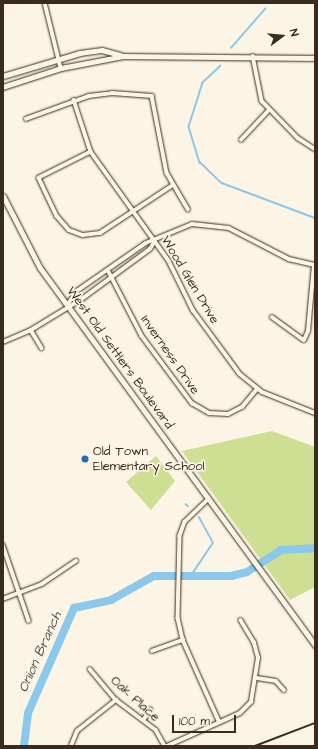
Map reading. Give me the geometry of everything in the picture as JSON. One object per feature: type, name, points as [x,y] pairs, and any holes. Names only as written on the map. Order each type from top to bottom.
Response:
[{"type":"main road","name":"West Old Settlers Boulevard","points":[[3,196],[30,252],[315,644]]},
{"type":"street","points":[[45,3],[61,68]]},
{"type":"street","points":[[3,76],[59,59],[102,50],[124,56]]},
{"type":"street","points":[[3,86],[61,68],[124,56],[253,56],[315,58]]},
{"type":"street","points":[[253,56],[258,95],[269,110],[315,149]]},
{"type":"street","points":[[26,119],[74,100],[112,93],[152,96],[164,162],[173,184],[188,209]]},
{"type":"street","name":"Wood Glen Drive","points":[[74,100],[91,152],[155,241],[193,310],[240,374],[256,389],[315,413]]},
{"type":"street","points":[[241,140],[269,110]]},
{"type":"street","points":[[91,152],[39,178],[62,223],[69,230],[95,235],[173,184]]},
{"type":"street","points":[[68,304],[77,291],[146,243],[155,241],[182,227],[215,224],[289,259],[315,265],[308,331],[304,340],[272,317]]},
{"type":"street","points":[[3,342],[31,330],[68,304],[113,277],[150,249],[155,241]]},
{"type":"street","name":"Inverness Drive","points":[[108,270],[113,277],[142,336],[198,408],[215,414],[234,412],[247,403],[256,389]]},
{"type":"street","points":[[31,330],[42,348]]},
{"type":"street","points":[[209,499],[185,522],[177,563],[178,618],[183,640],[219,721]]},
{"type":"street","points":[[3,544],[29,621]]},
{"type":"street","points":[[3,599],[42,584],[76,561]]},
{"type":"street","points":[[166,746],[249,706],[257,678],[257,650],[242,621]]},
{"type":"street","points":[[152,651],[183,640]]},
{"type":"street","name":"Oak Place","points":[[90,670],[116,700],[144,719],[166,746]]},
{"type":"street","points":[[257,678],[276,681],[284,690]]},
{"type":"street","points":[[71,746],[77,731],[116,700]]},
{"type":"street","points":[[144,719],[150,710]]},
{"type":"green space","points":[[272,431],[315,447],[315,587],[290,600],[182,451]]},
{"type":"green space","points":[[156,456],[175,481],[151,510],[126,482]]},
{"type":"waterway","points":[[231,48],[265,9]]},
{"type":"waterway","points":[[221,66],[203,83],[189,127],[200,162],[222,183],[315,218]]},
{"type":"waterway","points":[[192,574],[213,543],[199,518]]},
{"type":"waterway","name":"Onion Branch","points":[[24,746],[28,713],[74,608],[111,600],[154,576],[231,576],[247,572],[281,550],[315,548]]},
{"type":"railway","points":[[255,746],[315,723]]},
{"type":"place","name":"Old Town Elementary School","points":[[85,459]]}]
